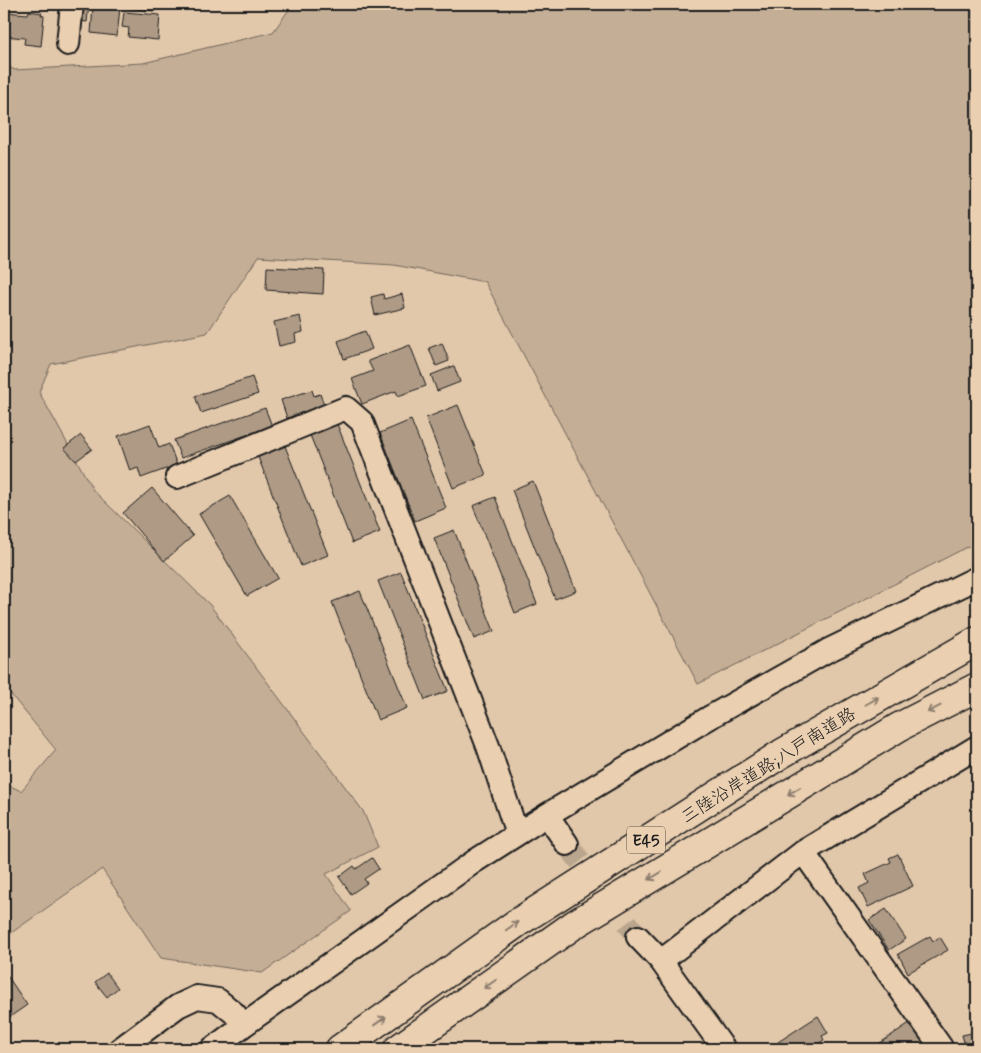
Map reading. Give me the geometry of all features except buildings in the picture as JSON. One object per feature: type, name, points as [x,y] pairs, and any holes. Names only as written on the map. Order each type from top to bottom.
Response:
[{"type":"highway","name":"三陸沿岸道路;八戸南道路","points":[[340,1049],[533,912],[781,754],[977,640]]},
{"type":"highway","name":"三陸沿岸道路;八戸南道路","points":[[398,1049],[575,924],[899,727],[977,687]]},
{"type":"street","points":[[68,44],[72,4]]},
{"type":"street","points":[[177,477],[346,408],[362,422],[488,746],[517,834]]},
{"type":"street","points":[[212,1049],[475,861],[547,815],[712,716],[827,651],[977,578]]},
{"type":"street","points":[[661,961],[803,852],[977,747]]},
{"type":"street","points":[[547,815],[567,844]]},
{"type":"street","points":[[803,852],[940,1047]]},
{"type":"street","points":[[638,937],[661,961],[724,1049]]},
{"type":"street","points":[[120,1049],[178,1006],[197,997],[218,1000],[234,1013],[244,1025]]},
{"type":"shaded area","points":[[293,4],[977,4],[977,542],[698,684],[485,282],[394,265],[258,257],[207,333],[51,364],[39,392],[93,490],[210,605],[363,811],[378,847],[326,874],[351,911],[262,973],[161,958],[102,869],[4,938],[4,783],[21,791],[56,750],[4,686],[4,65],[15,70],[143,63],[273,32]]},
{"type":"tunnel","points":[[567,844],[638,937]]}]
